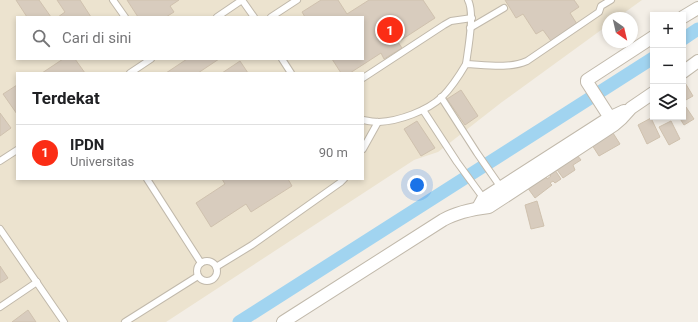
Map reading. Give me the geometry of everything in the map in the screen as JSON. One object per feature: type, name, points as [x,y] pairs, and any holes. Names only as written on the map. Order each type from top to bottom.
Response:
[{"type":"street","points":[[686,16],[698,8]]},
{"type":"street","points":[[610,118],[587,81],[589,78],[650,39]]},
{"type":"street","points":[[686,70],[698,61]]},
{"type":"street","points":[[283,322],[443,220],[482,202],[610,118],[631,108],[650,95]]},
{"type":"lane","points":[[113,0],[124,16]]},
{"type":"lane","points":[[218,16],[242,0],[253,16]]},
{"type":"lane","points":[[273,16],[297,0]]},
{"type":"lane","points":[[364,120],[378,122],[403,118],[423,110],[441,97],[458,79],[466,64],[472,18],[468,0]]},
{"type":"lane","points":[[466,64],[509,65],[520,64],[527,61],[599,12],[600,3],[611,0]]},
{"type":"lane","points":[[470,28],[504,8]]},
{"type":"lane","points":[[364,77],[451,21],[472,18]]},
{"type":"lane","points":[[132,72],[150,60]]},
{"type":"lane","points":[[283,60],[290,72]]},
{"type":"lane","points":[[441,97],[502,189]]},
{"type":"lane","points":[[423,110],[482,202]]},
{"type":"lane","points":[[364,148],[378,122]]},
{"type":"lane","points":[[0,161],[16,151]]},
{"type":"lane","points":[[148,180],[201,263]]},
{"type":"lane","points":[[216,267],[252,245],[343,180]]},
{"type":"lane","points":[[0,229],[64,322]]},
{"type":"lane","points":[[209,262],[216,267],[216,273],[211,279],[203,280],[198,276],[198,268],[201,263],[209,262]]},
{"type":"lane","points":[[125,322],[198,276]]},
{"type":"lane","points":[[0,306],[37,282]]},
{"type":"shaded area","points":[[0,0],[642,0],[625,12],[602,12],[602,29],[502,102],[438,152],[414,160],[166,322],[0,322]]},
{"type":"building","points":[[16,0],[39,0],[50,16],[26,16]]},
{"type":"building","points":[[57,0],[80,0],[90,16],[59,16],[65,12]]},
{"type":"building","points":[[127,0],[179,0],[170,6],[174,12],[168,16],[137,16]]},
{"type":"building","points":[[321,0],[338,0],[347,14],[369,0],[423,0],[435,18],[398,42],[402,48],[384,59],[381,53],[352,72],[340,72],[333,60],[364,60],[364,16],[304,16],[302,12]]},
{"type":"building","points":[[505,0],[574,0],[579,7],[570,13],[577,24],[551,41],[543,30],[536,34],[523,14],[516,18]]},
{"type":"building","points":[[62,60],[76,60],[84,72],[44,72]]},
{"type":"building","points":[[186,60],[218,60],[200,72],[168,72]]},
{"type":"building","points":[[240,61],[247,72],[224,72]]},
{"type":"building","points":[[686,84],[693,96],[686,100]]},
{"type":"building","points":[[16,86],[16,113],[3,94]]},
{"type":"building","points":[[461,90],[478,116],[465,125],[447,99]]},
{"type":"building","points":[[686,107],[694,119],[684,125],[681,120],[686,120]]},
{"type":"building","points":[[0,113],[11,128],[0,136]]},
{"type":"building","points":[[650,119],[660,137],[647,144],[638,125]]},
{"type":"building","points":[[417,121],[435,148],[421,156],[404,129]]},
{"type":"building","points":[[671,121],[680,139],[669,145],[659,127]]},
{"type":"building","points":[[613,133],[620,144],[599,156],[592,145]]},
{"type":"building","points":[[577,155],[581,160],[573,165],[575,170],[563,178],[555,167]]},
{"type":"building","points":[[555,170],[561,179],[555,183],[553,181],[550,183],[552,185],[535,198],[527,187],[545,175],[547,179],[551,176],[549,174]]},
{"type":"building","points":[[223,180],[289,180],[292,186],[251,212],[246,204],[211,227],[196,203],[225,184]]},
{"type":"building","points":[[537,201],[544,226],[531,229],[525,205]]},
{"type":"building","points":[[0,266],[8,278],[0,283]]},
{"type":"building","points":[[28,310],[36,322],[12,322]]},
{"type":"waterway","points":[[686,37],[698,29]]},
{"type":"waterway","points":[[239,322],[650,60]]},
{"type":"place","name":"IPDN","points":[[390,30]]}]
